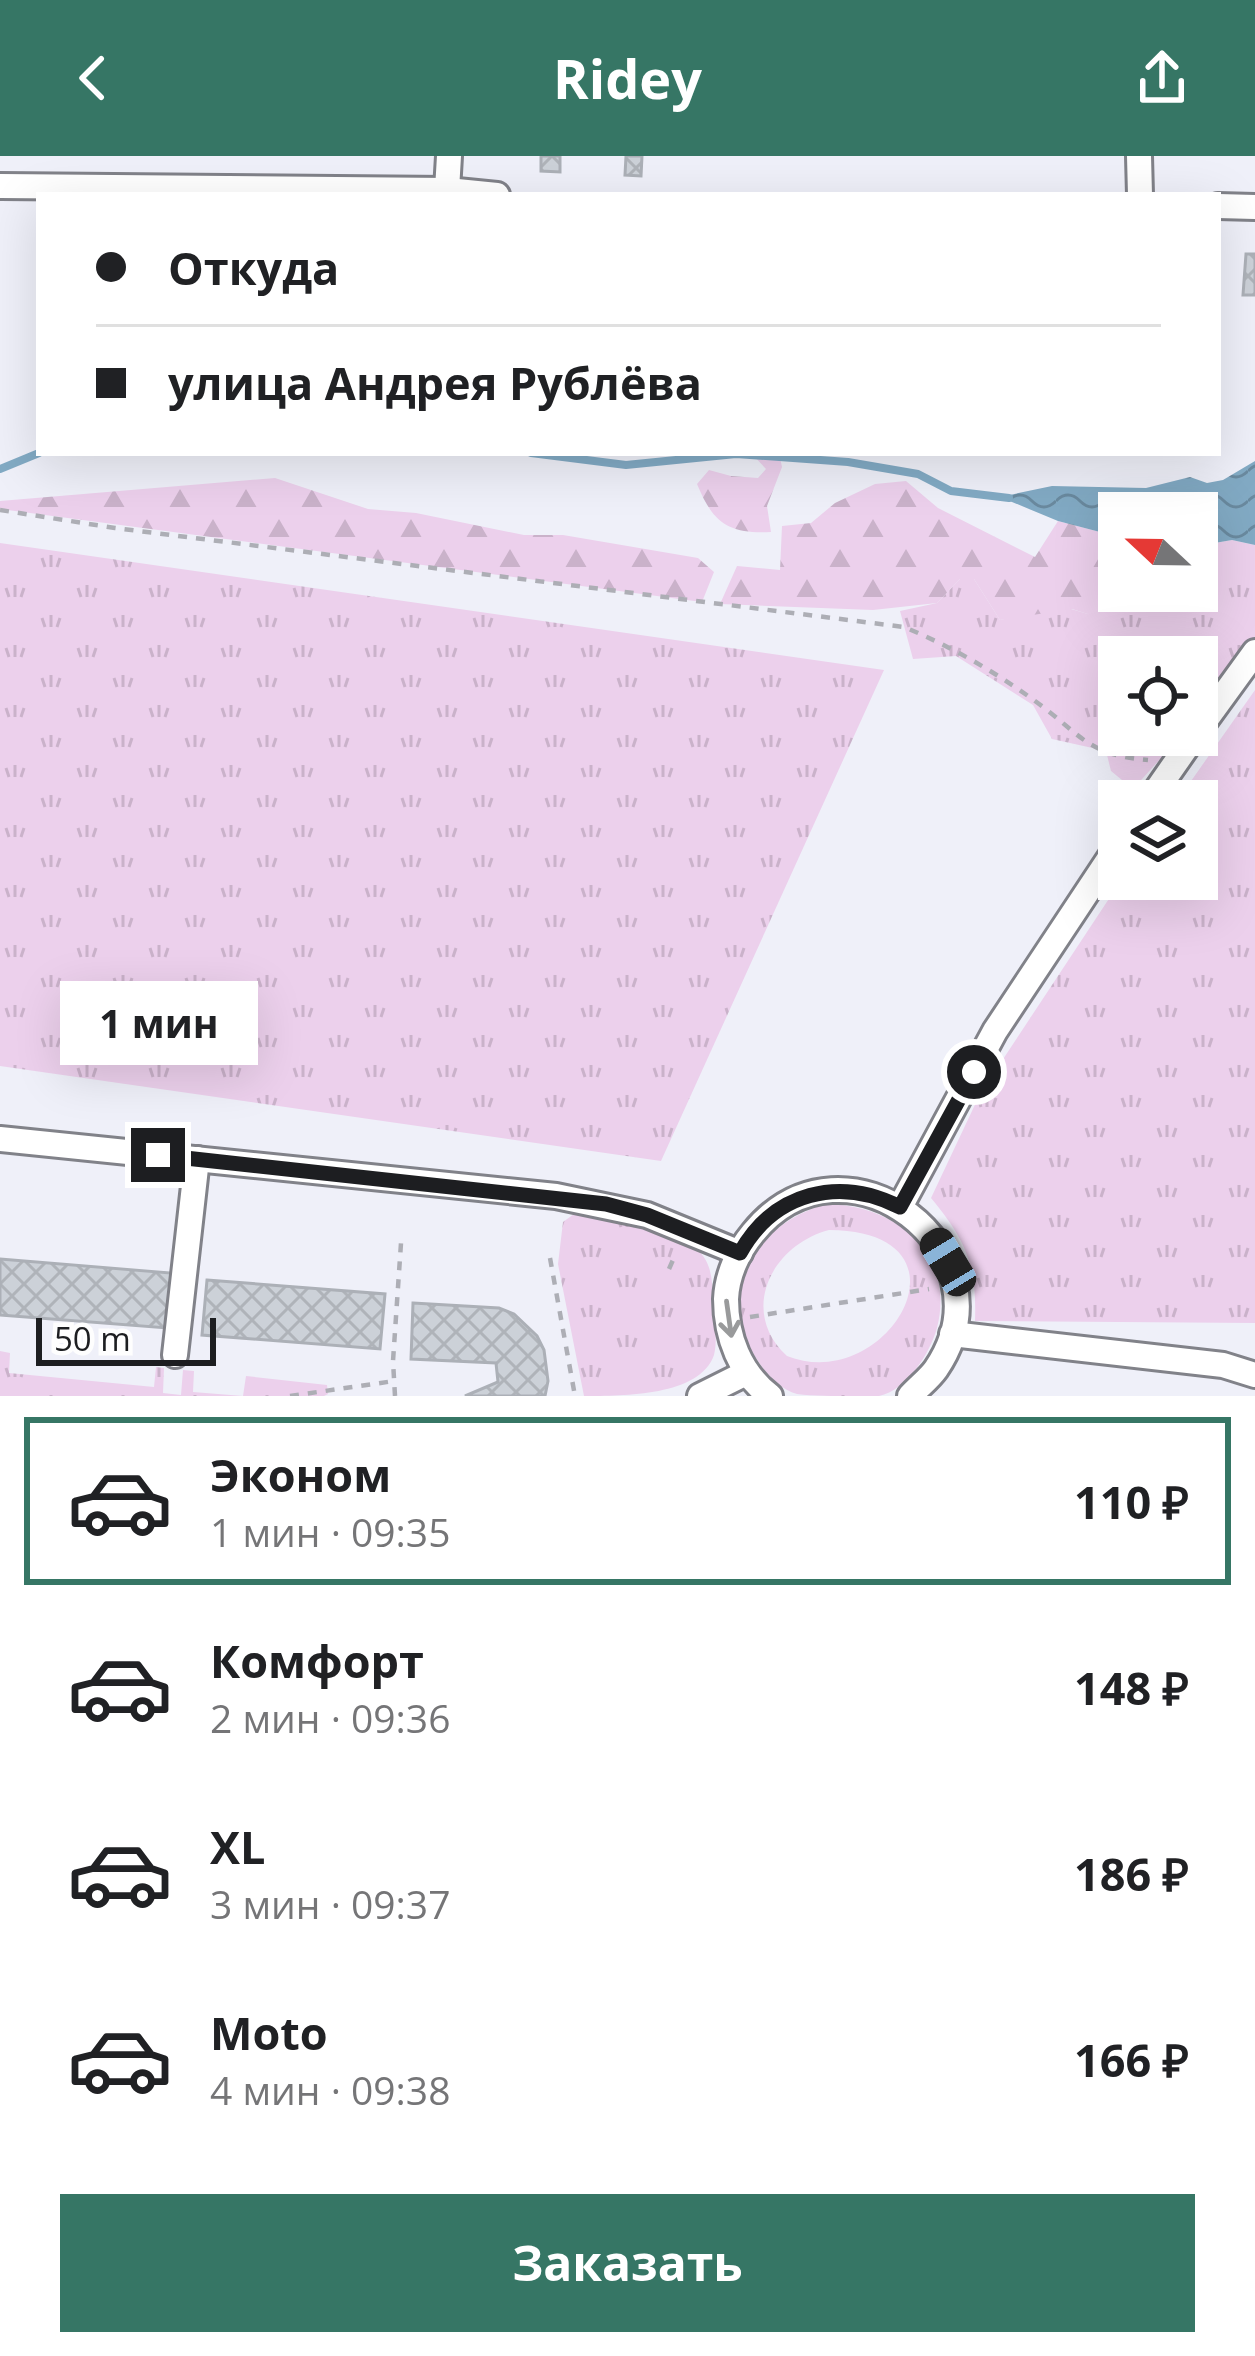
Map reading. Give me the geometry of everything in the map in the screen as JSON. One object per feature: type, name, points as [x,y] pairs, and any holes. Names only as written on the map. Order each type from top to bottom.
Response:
[{"type":"street","points":[[447,190],[449,156]]},
{"type":"street","points":[[1139,156],[1140,192]]},
{"type":"street","points":[[0,186],[467,192]]},
{"type":"street","points":[[1221,206],[1255,207]]},
{"type":"street","points":[[1218,704],[1255,652]]},
{"type":"street","points":[[900,1207],[995,1031],[1098,876]]},
{"type":"street","points":[[0,1139],[606,1204],[647,1215],[740,1253]]},
{"type":"street","points":[[175,1355],[197,1159]]},
{"type":"street","points":[[767,1395],[746,1373],[727,1321],[726,1293],[740,1253],[765,1218],[790,1201],[847,1190],[876,1195],[900,1207],[929,1231],[948,1262],[953,1285],[952,1334],[936,1369],[910,1396]]},
{"type":"street","points":[[952,1334],[1222,1365],[1255,1375]]},
{"type":"street","points":[[700,1396],[746,1373]]},
{"type":"path","points":[[0,510],[904,627],[948,645],[1036,701],[1098,752]]},
{"type":"path","points":[[1119,756],[1146,761],[1157,756]]},
{"type":"path","points":[[395,1396],[400,1243]]},
{"type":"path","points":[[550,1258],[575,1396]]},
{"type":"path","points":[[727,1321],[953,1285]]},
{"type":"path","points":[[290,1396],[394,1381]]},
{"type":"green space","points":[[754,456],[780,456],[782,467],[767,506],[771,532],[744,531],[724,523],[709,508],[697,484],[709,470],[758,478],[766,469]]},
{"type":"green space","points":[[275,478],[368,509],[698,558],[714,572],[702,602],[0,509],[0,501]]},
{"type":"green space","points":[[906,481],[938,508],[1035,557],[1058,521],[1098,531],[1101,612],[1097,617],[1072,609],[1000,620],[974,579],[960,579],[937,603],[873,610],[720,604],[737,566],[780,570],[782,526],[811,523],[835,503],[875,484]]},
{"type":"green space","points":[[1218,542],[1255,545],[1255,638],[1218,687],[1218,636],[1098,636],[1098,749],[1052,739],[1033,705],[956,656],[913,659],[900,611],[937,603],[960,579],[974,579],[1000,620],[1061,606],[1088,614],[1098,609],[1218,612]]},
{"type":"green space","points":[[0,543],[884,670],[661,1161],[0,1066]]},
{"type":"green space","points":[[1255,690],[1255,1323],[975,1321],[967,1255],[931,1198],[980,1094],[1108,900],[1218,900],[1218,780],[1192,780],[1209,756],[1218,756],[1218,743]]},
{"type":"green space","points":[[1107,756],[1163,756],[1141,780],[1122,780],[1111,771]]},
{"type":"green space","points":[[827,1204],[876,1213],[915,1238],[928,1256],[941,1301],[937,1328],[916,1369],[889,1392],[838,1396],[790,1392],[764,1369],[743,1333],[738,1308],[748,1263],[780,1226]],"holes":[[[829,1230],[876,1237],[902,1256],[910,1281],[904,1308],[885,1334],[858,1353],[824,1362],[787,1356],[772,1338],[765,1319],[768,1282],[778,1265],[809,1238]]]},
{"type":"green space","points":[[574,1214],[667,1234],[703,1255],[711,1276],[716,1342],[706,1369],[659,1391],[584,1396],[558,1264],[563,1222]]},
{"type":"green space","points":[[0,1351],[10,1353],[9,1373],[154,1387],[156,1367],[164,1368],[163,1393],[181,1395],[183,1370],[194,1371],[193,1392],[243,1396],[0,1396]]},
{"type":"green space","points":[[246,1376],[327,1385],[328,1394],[324,1396],[243,1396]]},
{"type":"water","points":[[1255,461],[1255,545],[1218,542],[1218,492],[1098,492],[1098,531],[1000,497],[1052,486],[1146,488],[1190,477],[1207,483],[1223,480]]},
{"type":"building","points":[[541,156],[560,156],[560,172],[541,171]]},
{"type":"building","points":[[626,156],[642,156],[641,176],[625,175]]},
{"type":"building","points":[[1246,254],[1255,254],[1255,295],[1243,295]]},
{"type":"building","points":[[0,1259],[171,1273],[167,1328],[0,1315]]},
{"type":"building","points":[[207,1280],[385,1294],[380,1349],[202,1335]]},
{"type":"building","points":[[413,1303],[499,1308],[514,1314],[544,1350],[545,1396],[465,1396],[498,1382],[496,1363],[411,1359]]},
{"type":"waterway","points":[[0,469],[36,454]]},
{"type":"waterway","points":[[555,456],[626,465],[716,456]]},
{"type":"waterway","points":[[764,456],[848,462],[918,474],[951,491],[1009,498]]},
{"type":"route","points":[[158,1155],[606,1204],[647,1215],[740,1253],[765,1218],[790,1201],[818,1192],[876,1195],[900,1207],[974,1072]]}]
